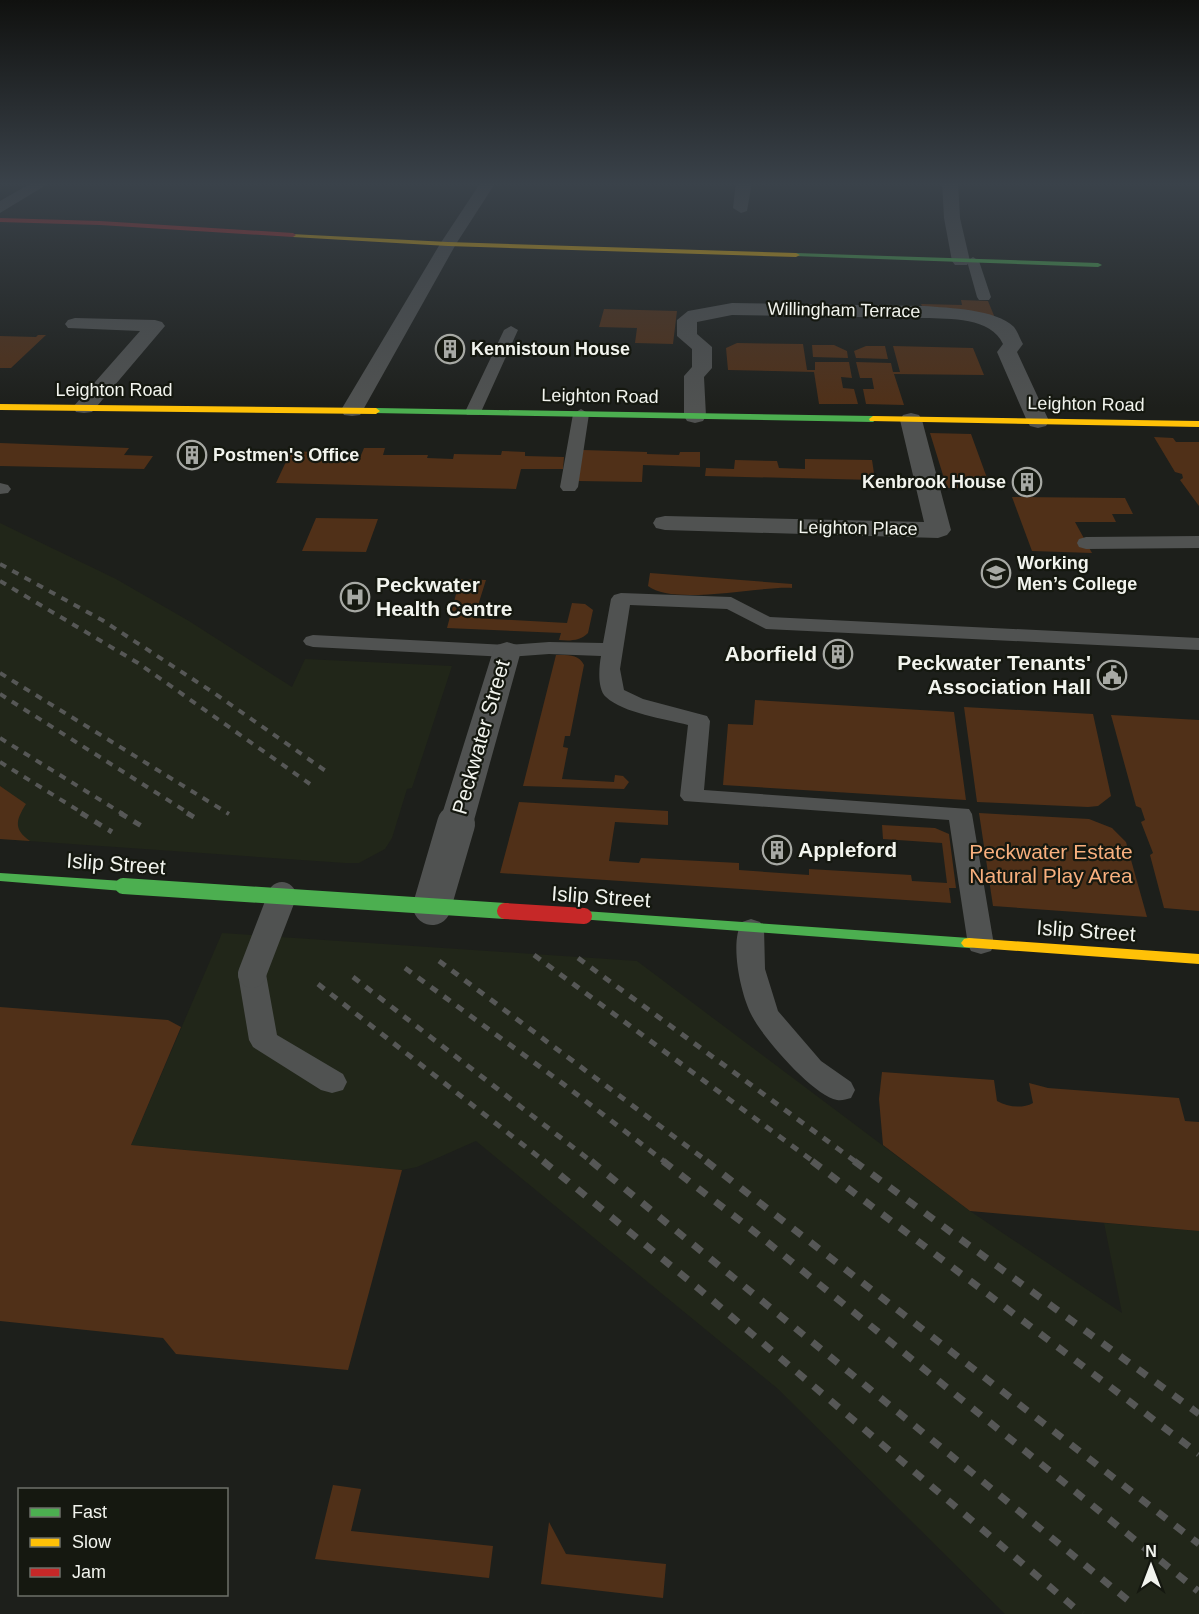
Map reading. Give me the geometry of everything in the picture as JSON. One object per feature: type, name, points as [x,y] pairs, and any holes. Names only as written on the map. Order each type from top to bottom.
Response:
[{"type":"street","points":[[352,410],[440,257]]},
{"type":"street","points":[[855,257],[1098,265]]},
{"type":"street","name":"Willingham Terrace","points":[[695,416],[694,376],[702,369],[702,347],[687,336],[687,320],[710,311],[764,308],[924,312],[981,318],[999,324],[1008,331],[1013,344],[1007,352],[1038,421]]},
{"type":"street","points":[[75,324],[155,326],[84,407]]},
{"type":"street","name":"Leighton Road","points":[[0,407],[352,410],[1199,424]]},
{"type":"street","name":"Leighton Place","points":[[665,524],[938,530],[911,420]]},
{"type":"street","name":"Peckwater Street","points":[[432,906],[507,651]]},
{"type":"street","name":"Islip Street","points":[[0,877],[1199,959]]},
{"type":"lane","points":[[967,261],[984,297]]},
{"type":"lane","points":[[473,412],[511,330]]},
{"type":"lane","points":[[569,487],[581,414]]},
{"type":"lane","points":[[1086,543],[1199,542]]},
{"type":"lane","points":[[981,945],[960,814],[692,796],[699,721],[635,704],[614,693],[609,669],[621,599],[731,603],[766,623],[1199,644]]},
{"type":"lane","name":"Peckwater Street","points":[[313,641],[507,651]]},
{"type":"lane","points":[[507,651],[549,648],[612,650]]},
{"type":"lane","points":[[282,896],[252,974],[263,1040],[332,1082]]},
{"type":"lane","points":[[751,928],[751,969],[765,1014],[811,1069],[840,1090]]},
{"type":"shaded area","points":[[0,523],[116,579],[189,621],[292,687],[305,659],[452,666],[412,788],[407,789],[392,838],[385,849],[359,863],[345,863],[0,839]]},
{"type":"shaded area","points":[[222,933],[637,961],[970,1211],[1122,1313],[1104,1223],[1199,1231],[1199,1614],[1005,1614],[778,1389],[476,1141],[417,1167],[402,1170],[131,1145]]},
{"type":"green space","points":[[961,300],[988,301],[995,318],[921,304],[962,305]]},
{"type":"green space","points":[[604,309],[677,311],[673,344],[635,343],[637,328],[599,327]]},
{"type":"green space","points":[[46,335],[11,368],[0,368],[0,336],[36,337]]},
{"type":"green space","points":[[737,343],[803,344],[807,370],[815,370],[815,362],[849,362],[852,378],[841,377],[843,388],[854,389],[858,404],[819,404],[814,372],[728,370],[726,348]]},
{"type":"green space","points":[[812,345],[834,345],[847,351],[848,358],[813,357]]},
{"type":"green space","points":[[866,346],[885,346],[888,359],[856,358],[854,351]]},
{"type":"green space","points":[[893,346],[973,348],[984,375],[894,374],[904,405],[866,404],[863,389],[874,389],[872,378],[860,378],[856,362],[891,363],[893,372],[900,372]]},
{"type":"green space","points":[[930,433],[971,434],[991,489],[947,488]]},
{"type":"green space","points":[[1154,437],[1173,438],[1176,442],[1199,442],[1199,506],[1180,480],[1183,478],[1182,474],[1175,472]]},
{"type":"green space","points":[[0,443],[129,448],[124,455],[153,456],[144,469],[0,466]]},
{"type":"green space","points":[[364,448],[385,448],[383,455],[428,455],[427,458],[453,459],[454,454],[501,455],[502,451],[525,452],[525,456],[564,457],[563,469],[521,469],[516,489],[276,483],[291,451],[313,452],[310,459],[359,460]]},
{"type":"green space","points":[[583,450],[679,455],[680,452],[700,452],[700,467],[643,465],[642,482],[578,481]]},
{"type":"green space","points":[[805,459],[872,460],[875,480],[705,476],[706,468],[734,469],[735,460],[777,461],[779,468],[805,469]]},
{"type":"green space","points":[[1012,497],[1125,498],[1133,514],[1112,514],[1116,522],[1075,522],[1092,553],[1032,551]]},
{"type":"green space","points":[[316,518],[378,519],[366,552],[302,551]]},
{"type":"green space","points":[[650,573],[792,584],[792,588],[717,594],[676,594],[660,592],[648,586]]},
{"type":"green space","points":[[460,579],[486,580],[474,618],[567,623],[572,603],[585,604],[593,610],[588,633],[578,639],[559,640],[561,633],[447,628]]},
{"type":"green space","points":[[556,655],[576,657],[584,665],[570,736],[565,736],[563,747],[568,748],[562,779],[614,782],[615,775],[623,776],[629,782],[624,789],[523,786]]},
{"type":"green space","points":[[755,700],[954,712],[966,800],[723,785],[728,724],[753,725]]},
{"type":"green space","name":"Peckwater Estate Natural Play Area","points":[[964,707],[1093,714],[1111,796],[1098,806],[1088,807],[977,802]]},
{"type":"green space","points":[[1111,715],[1199,720],[1199,911],[1164,908],[1150,855],[1153,853],[1141,822],[1145,820],[1141,808],[1136,806]]},
{"type":"green space","points":[[0,786],[26,804],[18,824],[21,832],[30,841],[0,839]]},
{"type":"green space","points":[[519,802],[668,811],[668,825],[615,822],[609,861],[639,863],[641,858],[739,863],[739,870],[809,875],[809,869],[911,875],[912,881],[947,883],[942,843],[883,839],[882,825],[935,828],[949,834],[956,888],[949,888],[951,903],[500,873]]},
{"type":"green space","name":"Peckwater Estate Natural Play Area","points":[[979,813],[1089,819],[1112,828],[1126,842],[1147,917],[993,906]]},
{"type":"green space","points":[[0,1007],[168,1020],[181,1027],[131,1145],[402,1170],[348,1370],[176,1354],[163,1338],[0,1321]]},
{"type":"green space","points":[[882,1072],[994,1080],[997,1101],[1015,1106],[1033,1103],[1029,1083],[1048,1088],[1179,1098],[1185,1121],[1199,1122],[1199,1231],[970,1211],[883,1145],[879,1099]]},
{"type":"green space","points":[[333,1485],[361,1489],[351,1531],[493,1546],[489,1578],[315,1559]]},
{"type":"green space","points":[[549,1522],[566,1554],[666,1564],[663,1598],[541,1584]]},
{"type":"railway","points":[[0,564],[102,620],[214,693],[330,774]]},
{"type":"railway","points":[[0,581],[138,663],[310,784]]},
{"type":"railway","points":[[0,673],[229,814]]},
{"type":"railway","points":[[0,694],[190,814]]},
{"type":"railway","points":[[0,738],[123,814]]},
{"type":"railway","points":[[0,762],[84,814]]},
{"type":"railway","points":[[81,813],[112,832]]},
{"type":"railway","points":[[120,813],[143,827]]},
{"type":"railway","points":[[187,813],[197,819]]},
{"type":"railway","points":[[534,955],[814,1162]]},
{"type":"railway","points":[[578,958],[856,1162]]},
{"type":"railway","points":[[439,961],[708,1162]]},
{"type":"railway","points":[[405,968],[665,1162]]},
{"type":"railway","points":[[353,977],[592,1162]]},
{"type":"railway","points":[[318,984],[545,1162]]},
{"type":"railway","points":[[543,1161],[692,1283],[1082,1614]]},
{"type":"railway","points":[[591,1161],[1135,1606]]},
{"type":"railway","points":[[663,1161],[756,1233],[1198,1591]]},
{"type":"railway","points":[[706,1161],[1199,1544]]},
{"type":"railway","points":[[812,1161],[1199,1454]]},
{"type":"railway","points":[[854,1161],[1199,1414]]},
{"type":"traffic: fast","points":[[866,257],[1098,265]]},
{"type":"traffic: fast","points":[[376,411],[873,419]]},
{"type":"traffic: fast","points":[[0,877],[123,886]]},
{"type":"traffic: fast","points":[[123,886],[505,911]]},
{"type":"traffic: fast","points":[[584,916],[969,943]]},
{"type":"traffic: slow","points":[[0,407],[376,411]]},
{"type":"traffic: slow","points":[[873,419],[1199,424]]},
{"type":"traffic: slow","points":[[969,943],[1199,959]]},
{"type":"traffic: jam","points":[[505,911],[584,916]]},
{"type":"place","name":"Kennistoun House","points":[[450,349]]},
{"type":"place","name":"Postmen's Office","points":[[192,455]]},
{"type":"place","name":"Kenbrook House","points":[[1027,482]]},
{"type":"place","name":"Working Men’s College","points":[[996,573]]},
{"type":"place","name":"Peckwater Health Centre","points":[[355,597]]},
{"type":"place","name":"Aborfield","points":[[838,654]]},
{"type":"place","name":"Peckwater Tenants' Association Hall","points":[[1112,675]]},
{"type":"place","name":"Appleford","points":[[777,850]]}]
